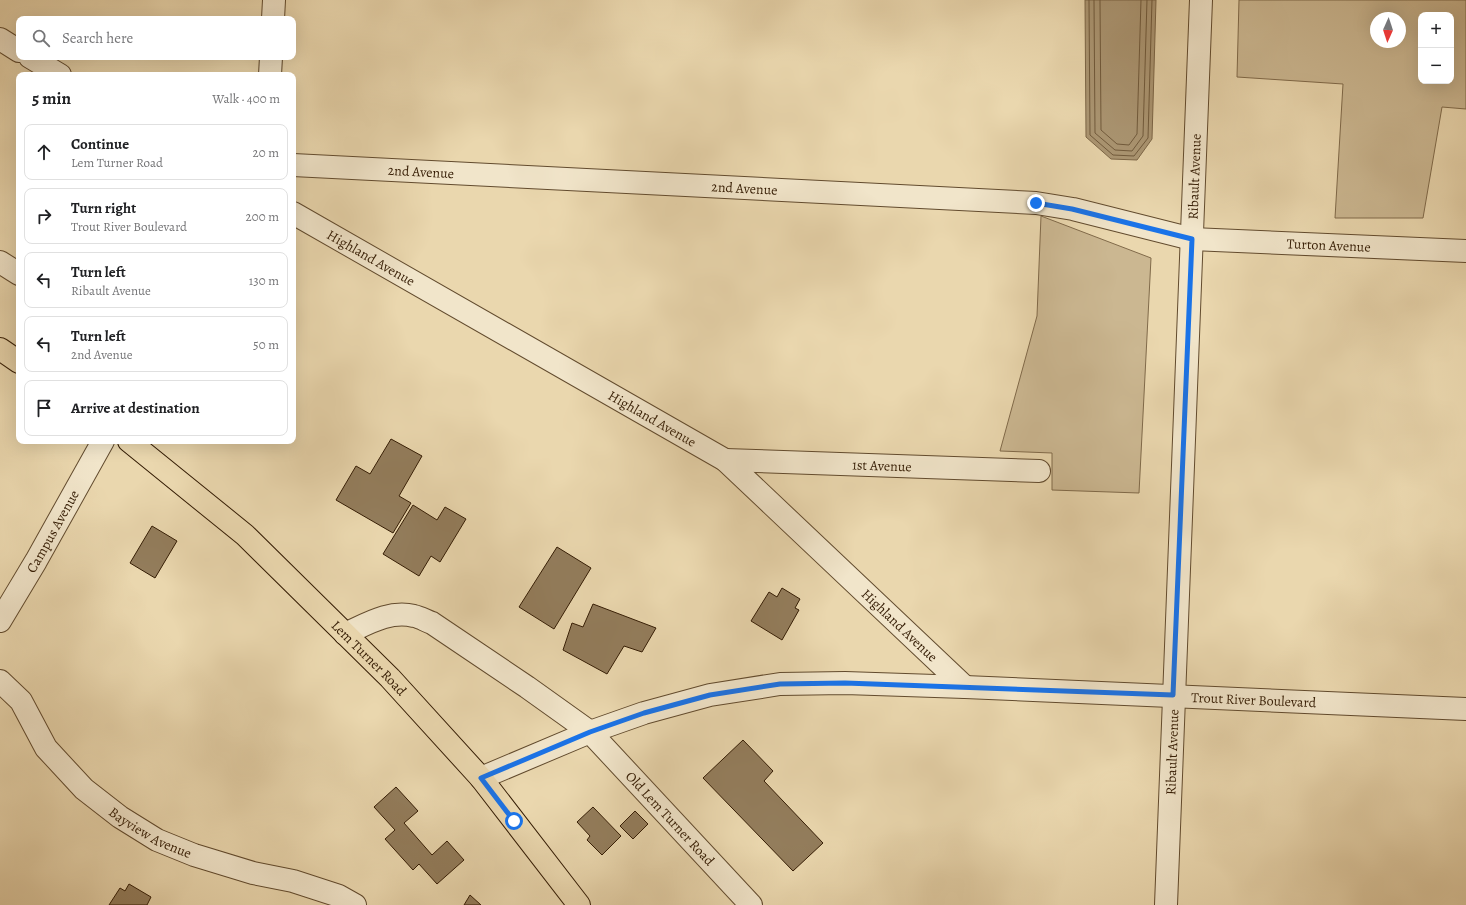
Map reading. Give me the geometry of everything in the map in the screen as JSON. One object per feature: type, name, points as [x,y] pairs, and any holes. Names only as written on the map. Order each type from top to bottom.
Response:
[{"type":"main road","points":[[0,349],[16,360]]},
{"type":"main road","name":"Lem Turner Road","points":[[133,444],[245,535],[390,678],[481,778],[579,905]]},
{"type":"street","points":[[273,16],[274,0]]},
{"type":"street","name":"Ribault Avenue","points":[[1166,905],[1201,0]]},
{"type":"street","points":[[0,39],[16,49]]},
{"type":"street","points":[[35,60],[55,72]]},
{"type":"street","points":[[270,72],[271,60]]},
{"type":"street","name":"2nd Avenue","points":[[296,165],[1036,203],[1072,209],[1192,239]]},
{"type":"street","name":"Highland Avenue","points":[[296,215],[725,460],[965,687]]},
{"type":"street","name":"Turton Avenue","points":[[1192,239],[1466,251]]},
{"type":"street","points":[[0,262],[16,272]]},
{"type":"street","name":"Campus Avenue","points":[[0,620],[36,561],[100,444]]},
{"type":"street","name":"1st Avenue","points":[[725,460],[1039,471]]},
{"type":"street","name":"Old Lem Turner Road","points":[[345,634],[388,615],[402,614],[416,616],[432,623],[527,687],[590,732],[751,905]]},
{"type":"street","name":"Bayview Avenue","points":[[0,681],[21,701],[46,748],[84,789],[120,818],[157,840],[194,855],[253,873],[293,881],[339,896],[355,905]]},
{"type":"street","name":"Trout River Boulevard","points":[[481,778],[590,732],[644,713],[710,695],[780,684],[845,683],[965,687],[1466,709]]},
{"type":"shaded area","points":[[1239,0],[1466,0],[1466,109],[1442,107],[1423,218],[1335,218],[1343,84],[1237,77]]},
{"type":"shaded area","points":[[1041,216],[1151,258],[1139,493],[1052,490],[1052,453],[1000,451],[1037,316]]},
{"type":"water","points":[[1085,0],[1156,0],[1152,139],[1137,160],[1111,159],[1086,137]]},
{"type":"building","points":[[391,439],[422,456],[399,496],[411,503],[393,533],[336,500],[356,466],[370,474]]},
{"type":"building","points":[[413,505],[437,520],[445,507],[466,519],[440,562],[431,556],[419,576],[383,554]]},
{"type":"building","points":[[152,526],[177,541],[155,578],[130,563]]},
{"type":"building","points":[[557,547],[591,568],[554,629],[519,607]]},
{"type":"building","points":[[782,588],[800,599],[795,608],[799,610],[782,640],[751,621],[769,592],[777,597]]},
{"type":"building","points":[[593,604],[656,628],[642,652],[624,646],[607,674],[563,650],[572,623],[583,627]]},
{"type":"building","points":[[743,740],[773,771],[764,781],[823,843],[793,871],[703,778]]},
{"type":"building","points":[[396,787],[418,811],[404,823],[432,855],[447,841],[464,860],[437,884],[419,864],[413,870],[385,839],[395,830],[374,807]]},
{"type":"building","points":[[593,807],[621,836],[602,855],[587,840],[590,836],[577,822]]},
{"type":"building","points":[[635,811],[648,824],[633,839],[620,826]]},
{"type":"building","points":[[129,884],[151,897],[147,905],[109,905],[120,888],[125,891]]},
{"type":"building","points":[[470,895],[481,905],[464,905]]},
{"type":"route","points":[[514,821],[481,778],[590,732],[644,713],[710,695],[780,684],[845,683],[1173,695],[1192,239],[1072,209],[1036,203]]}]
